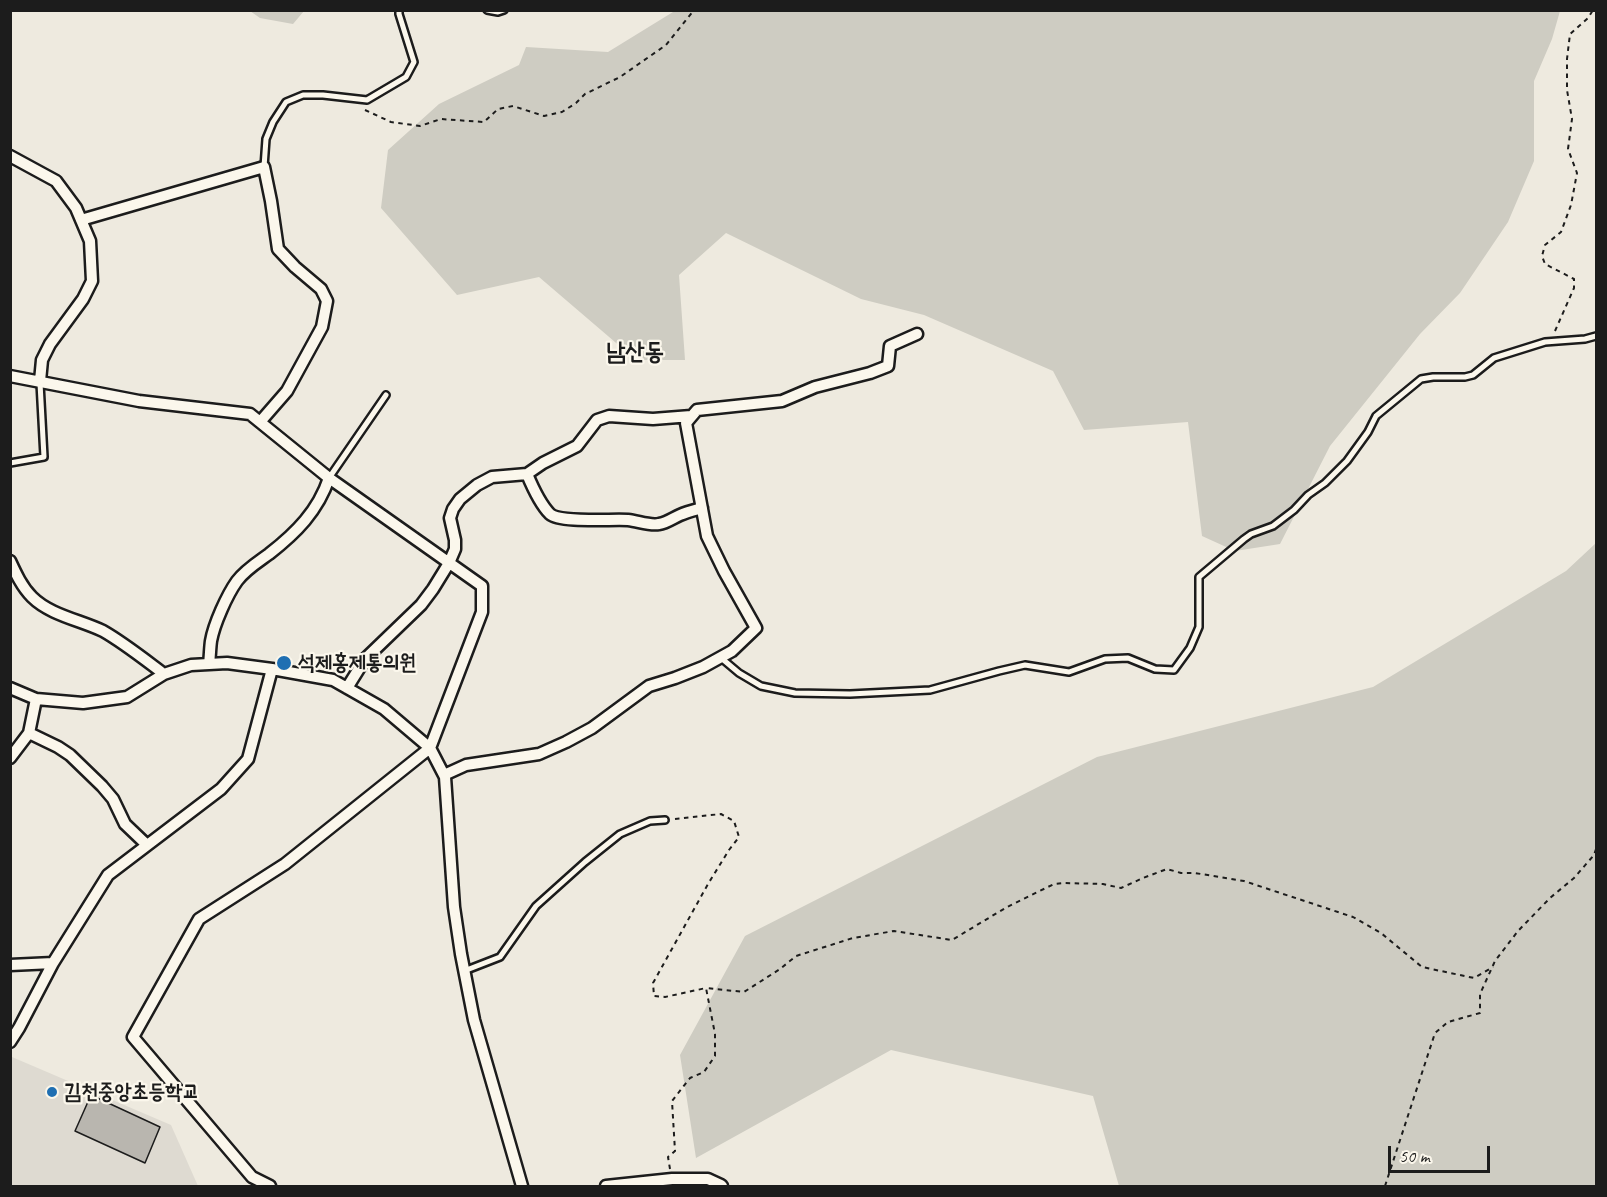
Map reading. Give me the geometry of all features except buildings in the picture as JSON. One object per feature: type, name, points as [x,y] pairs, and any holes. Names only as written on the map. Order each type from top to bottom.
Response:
[{"type":"street","points":[[10,156],[56,181],[76,208],[90,241],[92,281],[83,299],[50,344],[42,360],[40,381]]},
{"type":"street","points":[[81,220],[264,167],[278,249],[321,289],[327,300],[322,327],[286,391],[260,422]]},
{"type":"street","points":[[444,776],[466,765],[539,754],[591,728],[649,686],[703,667],[732,651],[756,628],[724,572],[707,536],[686,423],[697,410],[782,400],[815,387],[870,373],[888,366],[890,346],[917,334]]},
{"type":"street","points":[[10,376],[139,401],[250,414],[329,478],[482,586],[482,612],[430,748],[285,864],[199,919],[133,1037],[252,1177],[270,1186]]},
{"type":"street","points":[[347,688],[365,659],[421,605],[449,563],[455,549],[450,518],[453,509],[460,499],[477,485],[492,477],[527,474],[577,446],[597,420],[609,416],[653,419],[691,417]]},
{"type":"street","points":[[527,474],[551,515],[559,518],[618,519],[656,525],[702,508]]},
{"type":"street","points":[[209,664],[211,639],[237,580],[292,535],[312,513],[329,478]]},
{"type":"street","points":[[10,561],[23,586],[33,598],[57,612],[104,632],[164,674]]},
{"type":"street","points":[[10,688],[36,699],[83,703],[127,698],[164,674],[191,665],[227,663],[272,669],[333,680],[384,709],[430,748],[444,776],[454,907],[474,1020],[522,1186]]},
{"type":"street","points":[[10,1042],[20,1028],[53,963],[108,875],[221,789],[248,759],[272,669]]},
{"type":"street","points":[[10,758],[29,733],[36,699]]},
{"type":"street","points":[[29,733],[70,755],[102,786],[125,824],[147,845]]},
{"type":"street","points":[[10,965],[53,963]]},
{"type":"street","points":[[606,1186],[672,1179],[708,1179],[722,1186]]},
{"type":"lane","points":[[264,167],[266,139],[273,122],[286,102],[303,95],[323,94],[367,100],[406,77],[414,62],[399,10]]},
{"type":"lane","points":[[487,10],[498,12],[504,10]]},
{"type":"lane","points":[[720,657],[739,673],[761,686],[795,693],[850,694],[930,690],[1025,665],[1069,672],[1105,659],[1128,658],[1155,669],[1174,670],[1190,648],[1199,627],[1200,577],[1244,539],[1273,526],[1325,483],[1347,461],[1376,417],[1412,385],[1433,376],[1473,375],[1494,358],[1545,342],[1596,336]]},
{"type":"lane","points":[[10,463],[44,458],[40,381]]},
{"type":"lane","points":[[329,478],[386,395]]},
{"type":"lane","points":[[464,971],[500,957],[536,906],[620,834],[650,822],[665,820]]},
{"type":"path","points":[[354,99],[361,108],[391,122],[420,126],[441,119],[484,122],[498,109],[513,106],[544,116],[554,115],[576,103],[585,94],[620,77],[666,45],[694,10]]},
{"type":"path","points":[[1558,342],[1554,336],[1556,327],[1574,288],[1574,279],[1545,264],[1542,256],[1545,245],[1561,232],[1571,205],[1577,173],[1568,149],[1572,118],[1567,90],[1567,59],[1570,34],[1588,18],[1593,10]]},
{"type":"path","points":[[665,820],[721,814],[734,822],[739,837],[708,884],[653,983],[654,996],[665,997],[706,988],[744,992],[796,956],[853,938],[894,931],[952,940],[1007,907],[1054,884],[1103,884],[1122,888],[1167,869],[1181,873],[1244,880],[1353,917],[1381,933],[1422,967],[1474,978],[1493,968]]},
{"type":"path","points":[[1385,1186],[1435,1034],[1448,1022],[1480,1013],[1480,994],[1496,961],[1518,931],[1550,898],[1574,878],[1594,855],[1596,849]]},
{"type":"path","points":[[672,1179],[668,1157],[675,1151],[672,1101],[690,1078],[704,1072],[715,1056],[715,1034],[706,988]]},
{"type":"shaded area","points":[[250,11],[304,11],[293,24],[260,18]]},
{"type":"shaded area","points":[[673,11],[1560,11],[1552,39],[1534,81],[1534,161],[1508,222],[1460,293],[1420,334],[1330,446],[1280,544],[1235,551],[1202,536],[1188,422],[1084,430],[1053,371],[924,315],[861,299],[726,233],[679,275],[685,360],[636,360],[539,277],[457,295],[381,208],[388,150],[439,104],[519,65],[526,47],[608,52]]},
{"type":"shaded area","points":[[1596,543],[1596,1186],[1119,1186],[1093,1096],[891,1050],[696,1158],[680,1055],[745,936],[1097,757],[1373,687],[1566,571]]},
{"type":"shaded area","name":"김천중앙초등학교","points":[[12,1057],[171,1125],[198,1186],[11,1186],[10,1059]]},
{"type":"place","name":"석제홍제통의원","points":[[284,663]]},
{"type":"place","name":"김천중앙초등학교","points":[[52,1092]]},
{"type":"district","name":"남산동","points":[[635,353]]}]
